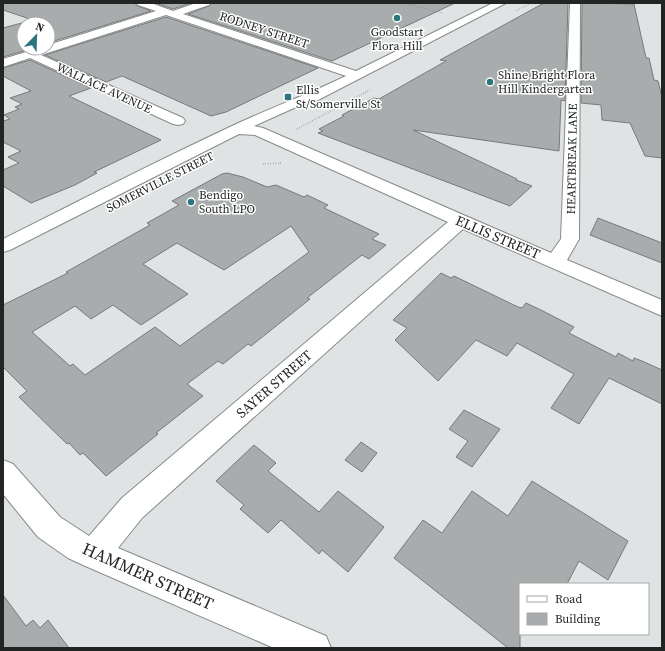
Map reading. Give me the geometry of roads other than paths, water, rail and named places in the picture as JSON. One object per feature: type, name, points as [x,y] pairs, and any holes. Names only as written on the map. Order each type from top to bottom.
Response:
[{"type":"street","name":"RODNEY STREET","points":[[141,3],[356,75]]},
{"type":"street","points":[[56,46],[206,3]]},
{"type":"street","name":"SOMERVILLE STREET","points":[[247,133],[289,105],[313,97],[501,3]]},
{"type":"street","name":"HEARTBREAK LANE","points":[[555,262],[566,247],[570,238],[575,3]]},
{"type":"street","points":[[3,63],[24,56]]},
{"type":"street","name":"WALLACE AVENUE","points":[[34,56],[178,122]]},
{"type":"street","name":"SOMERVILLE STREET","points":[[10,248],[301,108],[313,97]]},
{"type":"street","name":"ELLIS STREET","points":[[247,133],[283,154],[335,166],[662,309]]},
{"type":"street","name":"SAYER STREET","points":[[94,554],[132,508],[461,221]]},
{"type":"street","name":"HAMMER STREET","points":[[3,473],[49,527],[66,539],[94,554],[314,648]]},
{"type":"place","name":"Goodstart Flora Hill","points":[[397,18]]},
{"type":"place","name":"Shine Bright Flora Hill Kindergarten","points":[[490,82]]},
{"type":"place","name":"Ellis St/Somerville St","points":[[288,97]]},
{"type":"place","name":"Bendigo South LPO","points":[[191,202]]}]
